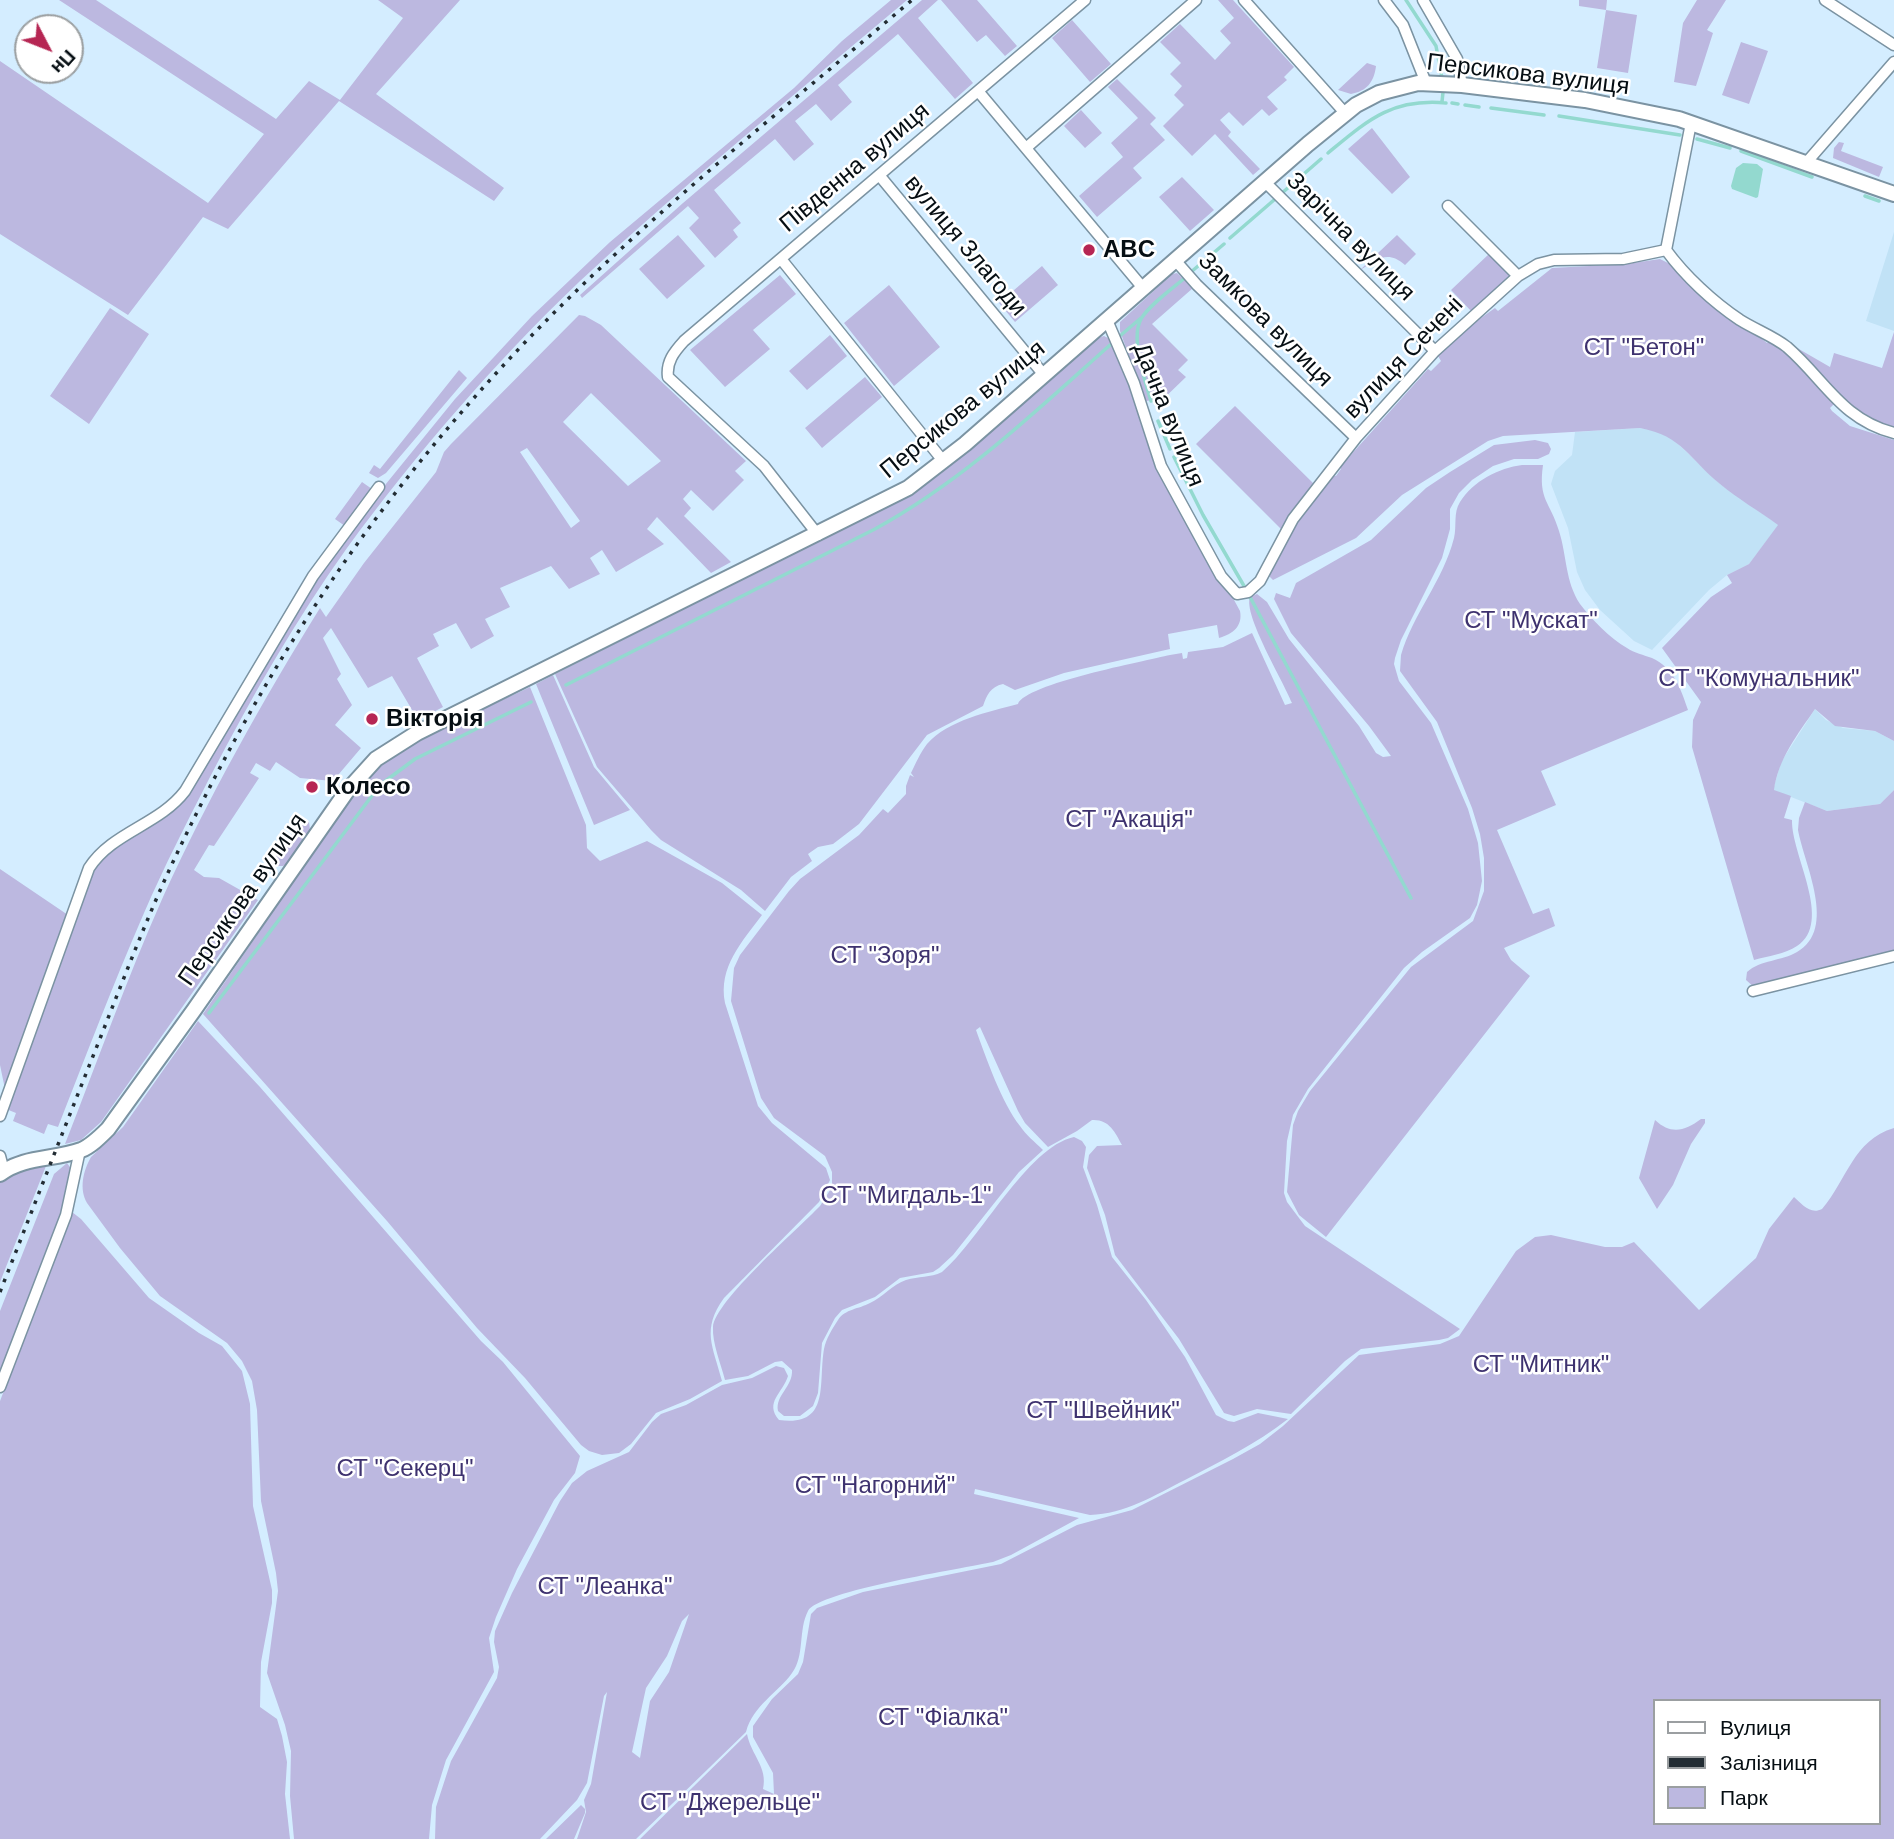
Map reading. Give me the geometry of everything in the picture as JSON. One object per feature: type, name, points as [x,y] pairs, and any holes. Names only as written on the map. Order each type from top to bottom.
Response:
[{"type":"main road","name":"Персикова вулиця","points":[[2,1172],[25,1161],[80,1150],[93,1142],[117,1119],[346,791],[376,759],[417,733],[897,495],[944,461],[1350,109],[1393,89],[1426,83],[1585,100],[1691,123],[1894,194]]},
{"type":"street","name":"Південна вулиця","points":[[818,535],[764,466],[668,377],[670,358],[684,341],[1085,0]]},
{"type":"street","points":[[1026,148],[1196,0]]},
{"type":"street","points":[[1244,0],[1332,98],[1350,109]]},
{"type":"street","points":[[1384,0],[1403,25],[1426,83]]},
{"type":"street","points":[[1423,0],[1457,59],[1462,85]]},
{"type":"street","points":[[1825,0],[1894,46]]},
{"type":"street","points":[[1805,163],[1894,62]]},
{"type":"street","points":[[978,91],[1143,288]]},
{"type":"street","points":[[1691,123],[1667,250],[1681,269],[1729,312],[1785,345],[1849,411],[1872,426],[1894,433]]},
{"type":"street","name":"вулиця Злагоди","points":[[879,175],[1044,375]]},
{"type":"street","name":"Зарічна вулиця","points":[[1265,182],[1435,351]]},
{"type":"street","points":[[1448,206],[1518,276]]},
{"type":"street","name":"вулиця Сечені","points":[[1237,594],[1248,592],[1260,581],[1293,519],[1356,438],[1435,351],[1518,276],[1538,264],[1554,260],[1623,259],[1667,250]]},
{"type":"street","points":[[781,259],[944,461]]},
{"type":"street","name":"Замкова вулиця","points":[[1175,260],[1197,285],[1356,438]]},
{"type":"street","name":"Дачна вулиця","points":[[1107,320],[1134,383],[1161,466],[1221,576],[1237,594]]},
{"type":"street","points":[[0,1116],[89,868],[103,850],[162,814],[185,791],[317,570],[379,487]]},
{"type":"street","points":[[1753,991],[1894,956]]},
{"type":"street","points":[[0,1387],[66,1215],[80,1150]]},
{"type":"street","points":[[0,1156],[2,1172]]},
{"type":"shaded area","points":[[1743,163],[1757,164],[1763,169],[1756,198],[1732,189],[1736,168]]},
{"type":"shaded area","points":[[1894,232],[1894,331],[1866,321]]},
{"type":"shaded area","points":[[1640,428],[1658,431],[1672,438],[1720,484],[1779,525],[1749,564],[1727,575],[1709,590],[1652,650],[1634,641],[1600,610],[1585,590],[1577,572],[1568,528],[1551,484],[1555,471],[1572,455],[1575,432]]},
{"type":"shaded area","points":[[1815,709],[1826,720],[1843,728],[1875,731],[1894,741],[1894,790],[1880,804],[1827,811],[1773,790],[1781,762]]},
{"type":"green space","points":[[59,0],[96,0],[276,119],[309,81],[340,100],[403,18],[378,0],[460,0],[376,94],[504,188],[494,201],[339,101],[228,229],[203,217],[128,315],[0,234],[0,61],[14,71],[14,84],[34,84],[208,203],[264,134]]},
{"type":"green space","points":[[891,0],[907,0],[700,174],[579,282],[487,377],[400,478],[309,603],[226,747],[144,913],[58,1127],[48,1124],[44,1134],[13,1121],[16,1113],[6,1109],[93,869],[113,847],[165,815],[188,794],[314,580],[381,490],[455,399],[532,316],[610,242],[794,88],[842,41]]},
{"type":"green space","points":[[922,0],[938,0],[918,18],[973,83],[955,99],[898,34],[838,85],[852,102],[831,121],[816,104],[795,121],[814,144],[794,161],[775,139],[714,190],[741,223],[733,230],[738,237],[715,258],[689,228],[699,218],[688,206],[582,298],[580,295],[683,203]]},
{"type":"green space","points":[[941,0],[977,0],[1017,46],[1005,56],[986,35],[977,42]]},
{"type":"green space","points":[[1218,0],[1233,0],[1294,67],[1284,77],[1287,80],[1267,97],[1278,109],[1269,116],[1262,109],[1243,126],[1229,112],[1220,120],[1231,132],[1228,136],[1260,169],[1253,175],[1215,134],[1192,156],[1163,126],[1184,105],[1174,95],[1182,86],[1170,74],[1181,63],[1160,42],[1180,24],[1215,60],[1231,43],[1220,31],[1234,18]]},
{"type":"green space","points":[[1579,0],[1607,0],[1606,10],[1579,6]]},
{"type":"green space","points":[[1697,0],[1726,0],[1707,30],[1713,33],[1696,86],[1674,82],[1683,23]]},
{"type":"green space","points":[[1606,10],[1637,15],[1628,73],[1597,68]]},
{"type":"green space","points":[[1072,20],[1111,64],[1090,82],[1052,38]]},
{"type":"green space","points":[[1741,42],[1768,51],[1749,104],[1722,95]]},
{"type":"green space","points":[[1367,63],[1376,66],[1374,77],[1365,88],[1351,94],[1338,90]]},
{"type":"green space","points":[[1117,79],[1156,118],[1150,124],[1165,140],[1133,168],[1142,178],[1097,217],[1079,196],[1123,157],[1111,143],[1138,118],[1108,87]]},
{"type":"green space","points":[[1081,110],[1102,133],[1085,148],[1064,126]]},
{"type":"green space","points":[[1372,128],[1410,177],[1392,194],[1348,149]]},
{"type":"green space","points":[[1839,142],[1844,143],[1841,151],[1883,167],[1879,177],[1833,158],[1834,148]]},
{"type":"green space","points":[[1182,177],[1214,210],[1190,231],[1159,197]]},
{"type":"green space","points":[[678,235],[705,266],[667,299],[639,269]]},
{"type":"green space","points":[[1397,235],[1416,254],[1405,265],[1399,260],[1387,257],[1360,270]]},
{"type":"green space","points":[[1490,253],[1513,275],[1472,312],[1451,290]]},
{"type":"green space","points":[[1660,259],[1670,264],[1767,343],[1770,340],[1785,351],[1834,404],[1830,408],[1832,411],[1850,426],[1894,440],[1894,741],[1875,731],[1835,726],[1815,709],[1796,737],[1784,757],[1774,790],[1791,796],[1784,818],[1792,820],[1793,834],[1808,887],[1812,921],[1807,935],[1797,946],[1754,960],[1692,747],[1693,720],[1701,702],[1662,648],[1711,597],[1732,583],[1727,575],[1749,564],[1778,525],[1720,484],[1676,443],[1640,428],[1503,436],[1488,441],[1402,495],[1356,538],[1273,580],[1269,576],[1292,529],[1333,475],[1336,476],[1340,467],[1428,369],[1431,371],[1441,361],[1438,356],[1478,320],[1495,308],[1498,311],[1552,268],[1626,264]]},
{"type":"green space","points":[[1042,266],[1058,285],[1015,322],[999,303]]},
{"type":"green space","points":[[1177,273],[1193,288],[1152,324],[1188,360],[1178,370],[1186,377],[1157,405],[1156,400],[1145,401],[1120,331],[1120,322],[1172,274]]},
{"type":"green space","points":[[780,275],[796,294],[753,330],[770,349],[725,387],[690,350]]},
{"type":"green space","points":[[889,285],[940,347],[894,386],[844,323]]},
{"type":"green space","points":[[110,308],[149,334],[89,424],[50,396]]},
{"type":"green space","points":[[579,315],[585,316],[601,325],[746,461],[735,471],[744,480],[713,511],[691,490],[683,499],[691,508],[684,516],[731,562],[711,573],[657,517],[647,529],[664,544],[616,572],[602,550],[590,558],[600,574],[569,589],[551,566],[500,588],[510,607],[485,619],[494,636],[471,649],[456,623],[433,634],[439,646],[417,658],[443,707],[418,720],[392,676],[368,688],[331,628],[323,638],[341,674],[337,679],[352,705],[335,725],[361,748],[333,781],[300,778],[276,762],[270,771],[256,763],[250,773],[259,778],[214,846],[209,845],[194,870],[204,877],[219,878],[258,900],[101,1122],[81,1140],[65,1144],[163,897],[237,750],[320,608],[326,617],[364,563],[436,472],[444,452]],"holes":[[[591,393],[661,461],[628,486],[563,422]],[[527,448],[580,521],[571,528],[520,452]]]},
{"type":"green space","points":[[1894,332],[1894,431],[1862,419],[1785,341],[1830,367],[1834,353],[1882,368]]},
{"type":"green space","points":[[830,335],[847,356],[807,390],[789,371]]},
{"type":"green space","points":[[1104,336],[1110,339],[1124,366],[1149,443],[1240,611],[1240,621],[1236,629],[1219,638],[1217,625],[1168,634],[1170,649],[1064,673],[1015,690],[1003,684],[995,687],[983,706],[927,735],[859,824],[833,844],[818,847],[808,854],[812,861],[791,877],[765,911],[741,890],[661,840],[597,767],[555,674],[899,500],[1095,339]]},
{"type":"green space","points":[[459,370],[467,378],[386,473],[378,478],[369,473],[374,465],[380,469]]},
{"type":"green space","points":[[865,377],[882,397],[822,448],[805,428]]},
{"type":"green space","points":[[1235,406],[1315,485],[1283,531],[1196,444]]},
{"type":"green space","points":[[1535,440],[1548,443],[1551,449],[1549,454],[1538,459],[1514,459],[1493,466],[1459,493],[1450,509],[1450,529],[1442,558],[1401,640],[1394,664],[1399,681],[1431,723],[1468,809],[1478,843],[1482,881],[1477,905],[1470,918],[1404,968],[1308,1089],[1293,1115],[1287,1141],[1284,1193],[1287,1202],[1305,1226],[1460,1329],[1448,1338],[1439,1340],[1361,1349],[1291,1414],[1257,1409],[1234,1416],[1224,1413],[1179,1339],[1115,1255],[1105,1215],[1087,1168],[1089,1155],[1097,1146],[1122,1145],[1117,1135],[1107,1124],[1092,1120],[1048,1147],[1025,1123],[1018,1111],[980,1027],[976,1030],[1007,1105],[1022,1129],[1043,1150],[1019,1172],[953,1255],[939,1268],[933,1272],[900,1278],[875,1297],[842,1310],[822,1343],[818,1393],[813,1406],[800,1416],[784,1416],[778,1411],[779,1400],[792,1376],[792,1370],[782,1361],[748,1376],[725,1380],[713,1333],[717,1315],[759,1265],[820,1206],[832,1187],[832,1172],[825,1156],[774,1118],[761,1098],[731,1001],[734,968],[740,955],[789,891],[800,879],[859,835],[883,809],[888,813],[906,794],[906,786],[910,775],[914,777],[911,773],[918,758],[936,736],[969,718],[1018,704],[1026,696],[1041,689],[1087,674],[1170,655],[1182,653],[1183,659],[1187,658],[1188,652],[1223,647],[1252,633],[1285,705],[1292,703],[1252,618],[1250,597],[1257,594],[1267,602],[1289,639],[1359,726],[1376,753],[1383,757],[1391,756],[1291,633],[1274,599],[1276,593],[1290,598],[1296,583],[1371,540],[1426,488],[1494,445]]},
{"type":"green space","name":"СТ \"Мускат\"","points":[[1522,465],[1543,465],[1543,493],[1556,521],[1569,577],[1580,604],[1621,644],[1666,667],[1679,687],[1688,710],[1541,771],[1556,805],[1497,830],[1533,914],[1549,908],[1555,926],[1504,948],[1511,960],[1530,976],[1326,1237],[1299,1215],[1287,1192],[1293,1125],[1298,1111],[1310,1091],[1411,967],[1473,921],[1484,891],[1484,858],[1472,808],[1437,722],[1400,671],[1401,655],[1449,554],[1460,502],[1472,488],[1487,477]]},
{"type":"green space","points":[[362,482],[372,489],[345,526],[335,519]]},
{"type":"green space","points":[[553,675],[594,767],[630,810],[594,825],[536,684]]},
{"type":"green space","points":[[530,687],[586,825],[587,848],[600,861],[647,841],[722,883],[762,915],[728,966],[725,1003],[758,1106],[772,1123],[826,1168],[830,1180],[819,1202],[724,1298],[717,1309],[711,1338],[722,1381],[690,1399],[656,1413],[631,1444],[619,1453],[602,1455],[581,1445],[203,1014],[361,783],[379,767],[420,740]]},
{"type":"green space","points":[[1894,790],[1894,954],[1755,988],[1746,980],[1747,972],[1758,965],[1797,952],[1809,942],[1815,928],[1815,895],[1798,830],[1805,802],[1827,811],[1880,804]]},
{"type":"green space","points":[[302,820],[309,822],[310,830],[288,863],[278,866],[275,857]]},
{"type":"green space","points":[[0,869],[68,915],[5,1089],[0,1065]]},
{"type":"green space","name":"СТ \"Секерц\"","points":[[198,1021],[260,1087],[481,1341],[503,1362],[580,1456],[575,1473],[554,1500],[517,1569],[496,1617],[489,1638],[494,1672],[446,1760],[432,1805],[429,1839],[294,1839],[290,1796],[291,1751],[267,1673],[278,1591],[261,1501],[257,1410],[252,1381],[242,1361],[227,1343],[160,1296],[120,1248],[87,1203],[83,1192],[83,1180],[91,1157],[123,1127]]},
{"type":"green space","points":[[1705,1119],[1705,1123],[1691,1144],[1673,1185],[1657,1209],[1639,1178],[1655,1120],[1667,1128],[1678,1130]]},
{"type":"green space","points":[[1894,1128],[1894,1839],[640,1839],[747,1734],[761,1767],[763,1789],[774,1794],[773,1773],[753,1737],[753,1726],[772,1699],[798,1674],[803,1662],[811,1614],[817,1608],[863,1592],[1001,1564],[1077,1525],[1132,1510],[1233,1459],[1260,1444],[1283,1426],[1359,1355],[1440,1344],[1459,1336],[1516,1251],[1535,1237],[1551,1235],[1605,1247],[1622,1247],[1634,1242],[1699,1310],[1756,1258],[1769,1229],[1794,1197],[1810,1210],[1822,1209],[1852,1162],[1869,1142]]},
{"type":"green space","points":[[1074,1137],[1086,1147],[1083,1167],[1112,1257],[1146,1300],[1185,1357],[1216,1415],[1234,1422],[1258,1413],[1288,1419],[1225,1459],[1151,1497],[1103,1514],[1090,1515],[975,1489],[974,1494],[1079,1518],[993,1562],[864,1588],[818,1603],[808,1611],[805,1618],[799,1659],[792,1673],[754,1714],[746,1732],[636,1839],[577,1839],[586,1812],[584,1800],[591,1784],[607,1692],[587,1783],[577,1800],[540,1839],[435,1839],[436,1807],[451,1761],[497,1678],[499,1667],[494,1642],[495,1631],[512,1593],[572,1483],[587,1471],[629,1452],[661,1414],[686,1405],[722,1385],[752,1378],[776,1366],[784,1368],[788,1376],[774,1403],[775,1414],[779,1420],[807,1417],[815,1410],[819,1400],[824,1349],[831,1330],[841,1316],[875,1300],[901,1282],[942,1272],[1022,1176],[1056,1144]],"holes":[[[689,1614],[669,1672],[650,1701],[640,1758],[632,1752],[646,1688],[667,1656],[682,1621]]]},
{"type":"green space","points":[[67,1163],[72,1170],[64,1207],[0,1377],[0,1311],[54,1174]]},
{"type":"green space","points":[[46,1166],[0,1282],[0,1181],[29,1167]]},
{"type":"green space","points":[[72,1212],[149,1298],[222,1346],[242,1371],[250,1404],[253,1506],[272,1590],[261,1662],[260,1707],[277,1719],[282,1736],[287,1762],[285,1794],[290,1839],[0,1839],[0,1401]]},
{"type":"green space","points":[[581,1805],[585,1813],[574,1839],[546,1839]]},
{"type":"waterway","points":[[1406,0],[1436,46],[1442,78]]},
{"type":"waterway","points":[[1442,102],[1443,92]]},
{"type":"waterway","points":[[1328,153],[1369,121],[1395,108],[1427,102],[1446,103]]},
{"type":"waterway","points":[[1452,103],[1458,104]]},
{"type":"waterway","points":[[1465,105],[1479,107]]},
{"type":"waterway","points":[[1491,108],[1544,115]]},
{"type":"waterway","points":[[1559,116],[1680,135]]},
{"type":"waterway","points":[[1697,139],[1730,148]]},
{"type":"waterway","points":[[1741,151],[1812,177]]},
{"type":"waterway","points":[[1282,193],[1321,159]]},
{"type":"waterway","points":[[1865,196],[1879,201]]},
{"type":"waterway","points":[[1230,238],[1274,200]]},
{"type":"waterway","points":[[1191,272],[1224,244]]},
{"type":"waterway","points":[[1151,401],[1140,360],[1138,327],[1150,308],[1186,277]]},
{"type":"waterway","points":[[1121,335],[1141,318]]},
{"type":"waterway","points":[[566,685],[875,529],[907,510],[998,444],[1110,345]]},
{"type":"waterway","points":[[1158,421],[1170,449]]},
{"type":"waterway","points":[[1174,457],[1203,515],[1244,586]]},
{"type":"waterway","points":[[1250,597],[1411,898]]},
{"type":"waterway","points":[[209,1013],[380,785],[415,759],[531,702]]},
{"type":"railway","points":[[0,1292],[135,949],[172,864],[260,695],[284,654],[363,536],[462,412],[570,297],[695,183],[912,0]]},
{"type":"place","name":"ABC","points":[[1089,250]]},
{"type":"place","name":"Вікторія","points":[[372,719]]},
{"type":"place","name":"Колесо","points":[[312,787]]},
{"type":"park label","name":"СТ \"Бетон\"","points":[[1644,348]]},
{"type":"park label","name":"СТ \"Комунальник\"","points":[[1759,679]]},
{"type":"park label","name":"СТ \"Акація\"","points":[[1129,820]]},
{"type":"park label","name":"СТ \"Зоря\"","points":[[885,956]]},
{"type":"park label","name":"СТ \"Мигдаль-1\"","points":[[906,1196]]},
{"type":"park label","name":"СТ \"Митник\"","points":[[1541,1365]]},
{"type":"park label","name":"СТ \"Швейник\"","points":[[1103,1411]]},
{"type":"park label","name":"СТ \"Нагорний\"","points":[[875,1486]]},
{"type":"park label","name":"СТ \"Леанка\"","points":[[605,1587]]},
{"type":"park label","name":"СТ \"Фіалка\"","points":[[943,1718]]},
{"type":"park label","name":"СТ \"Джерельце\"","points":[[730,1803]]}]
